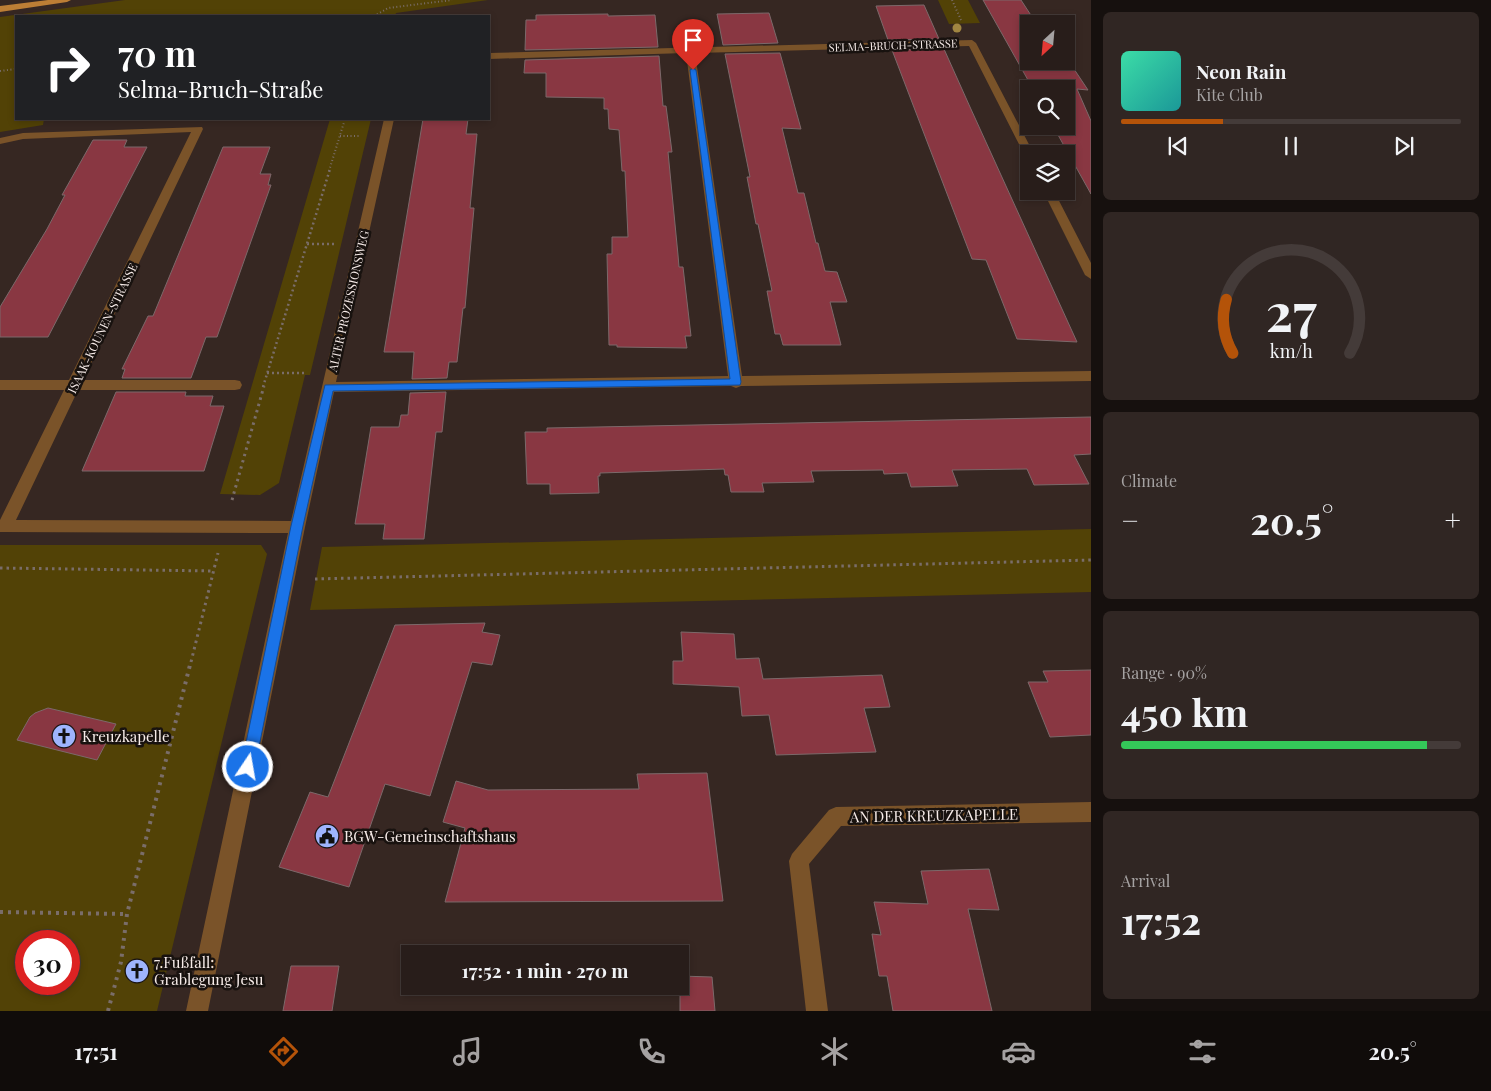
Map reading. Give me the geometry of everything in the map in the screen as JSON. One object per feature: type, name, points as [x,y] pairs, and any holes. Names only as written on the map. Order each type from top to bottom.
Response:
[{"type":"main road","points":[[0,9],[67,0]]},
{"type":"street","name":"SELMA-BRUCH-STRASSE","points":[[490,56],[972,43],[1024,145]]},
{"type":"street","points":[[690,51],[736,382]]},
{"type":"street","name":"ALTER PROZESSIONSWEG","points":[[197,1011],[297,526],[389,120]]},
{"type":"street","name":"ISAAK-KOUNEN-STRASSE","points":[[0,141],[23,136],[200,124],[74,386],[2,526],[297,526]]},
{"type":"street","points":[[1053,200],[1091,275]]},
{"type":"street","points":[[330,380],[736,382],[1091,376]]},
{"type":"street","points":[[0,385],[234,385]]},
{"type":"street","name":"AN DER KREUZKAPELLE","points":[[817,1011],[799,861],[836,817],[1091,812]]},
{"type":"path","points":[[376,15],[388,8],[452,0]]},
{"type":"path","points":[[0,71],[15,69]]},
{"type":"path","points":[[108,1011],[121,962],[127,914],[224,526],[345,120]]},
{"type":"path","points":[[268,373],[330,380]]},
{"type":"path","points":[[287,580],[1091,560]]},
{"type":"path","points":[[0,568],[214,571]]},
{"type":"path","points":[[0,912],[127,914]]},
{"type":"shaded area","points":[[125,0],[488,0],[396,13],[395,15],[15,15],[15,120],[44,120],[43,125],[0,132],[0,17]]},
{"type":"shaded area","points":[[938,0],[968,0],[980,23],[949,24]]},
{"type":"shaded area","points":[[330,120],[371,120],[310,375],[305,375],[279,483],[260,495],[220,494]]},
{"type":"shaded area","points":[[1091,529],[1091,592],[310,610],[322,547]]},
{"type":"shaded area","points":[[0,545],[261,545],[267,554],[157,1011],[0,1011]]},
{"type":"building","points":[[983,0],[1021,0],[1031,15],[1020,15],[1020,66]]},
{"type":"building","points":[[924,5],[939,39],[888,40],[876,6]]},
{"type":"building","points":[[769,13],[778,43],[723,45],[717,14]]},
{"type":"building","points":[[608,14],[608,16],[655,15],[658,47],[525,50],[526,20],[536,20],[536,15]]},
{"type":"building","points":[[944,49],[1077,342],[1017,339],[986,260],[972,259],[892,50]]},
{"type":"building","points":[[780,53],[801,129],[782,128],[798,193],[804,193],[825,271],[837,272],[847,302],[830,302],[841,345],[783,345],[780,334],[775,334],[767,291],[772,291],[758,224],[756,224],[747,177],[750,177],[725,54]]},
{"type":"building","points":[[659,56],[663,106],[666,106],[672,152],[668,152],[679,267],[683,267],[691,336],[685,336],[687,348],[617,347],[617,345],[609,345],[607,254],[612,254],[612,237],[628,237],[625,171],[622,171],[619,130],[609,129],[608,109],[604,109],[604,98],[546,97],[546,73],[524,73],[525,60]]},
{"type":"building","points":[[1022,70],[1075,70],[1088,90],[1077,89],[1091,121],[1091,194],[1075,165],[1075,145],[1064,145],[1058,135],[1075,135],[1075,80],[1028,80]]},
{"type":"building","points":[[423,120],[468,120],[466,134],[477,134],[470,208],[474,208],[465,308],[463,308],[457,362],[449,362],[447,378],[412,379],[414,352],[384,352]]},
{"type":"building","points":[[93,140],[127,140],[124,147],[147,147],[48,337],[0,337],[0,307],[47,229],[65,195],[62,195]]},
{"type":"building","points":[[223,147],[270,147],[260,174],[271,174],[268,185],[271,185],[217,337],[206,337],[191,378],[122,378],[125,369],[122,369],[148,316],[153,316]]},
{"type":"building","points":[[116,392],[186,392],[185,396],[213,396],[210,406],[224,406],[204,471],[82,471]]},
{"type":"building","points":[[446,392],[442,432],[436,432],[424,539],[383,539],[385,524],[355,524],[371,427],[399,427],[401,415],[408,415],[410,393]]},
{"type":"building","points":[[1091,417],[1091,454],[1074,455],[1089,484],[1034,485],[1027,469],[952,470],[958,486],[911,487],[907,473],[884,474],[883,470],[811,471],[814,482],[762,483],[764,492],[731,492],[728,475],[725,475],[724,469],[600,473],[600,476],[598,476],[599,493],[550,494],[550,484],[527,484],[525,432],[547,432],[547,428]]},
{"type":"building","points":[[485,623],[482,632],[500,635],[492,665],[472,662],[430,796],[385,784],[349,887],[279,867],[310,792],[328,797],[395,625]]},
{"type":"building","points":[[681,632],[734,634],[736,659],[759,658],[763,679],[882,675],[890,707],[864,708],[876,752],[776,755],[769,715],[742,716],[739,687],[673,684],[673,661],[683,661]]},
{"type":"building","points":[[1091,670],[1091,735],[1050,737],[1028,682],[1048,682],[1043,671]]},
{"type":"building","name":"Kreuzkapelle","points":[[48,708],[116,724],[97,760],[17,740],[30,717]]},
{"type":"building","points":[[707,773],[723,901],[445,902],[465,828],[443,822],[456,781],[488,790],[639,789],[637,774]]},
{"type":"building","points":[[989,869],[999,910],[968,909],[992,1011],[893,1011],[887,976],[879,976],[872,934],[881,935],[874,902],[928,904],[921,871]]},
{"type":"building","points":[[291,966],[339,966],[332,1011],[283,1011]]},
{"type":"building","points":[[689,976],[712,977],[715,1011],[680,1011],[680,995],[689,995]]},
{"type":"place","name":"Kreuzkapelle","points":[[64,736]]},
{"type":"place","name":"BGW-Gemeinschaftshaus","points":[[327,836]]},
{"type":"place","name":"7.Fußfall: Grablegung Jesu","points":[[137,971]]},
{"type":"route","points":[[248,767],[297,526],[329,387],[736,382],[693,70]]}]
